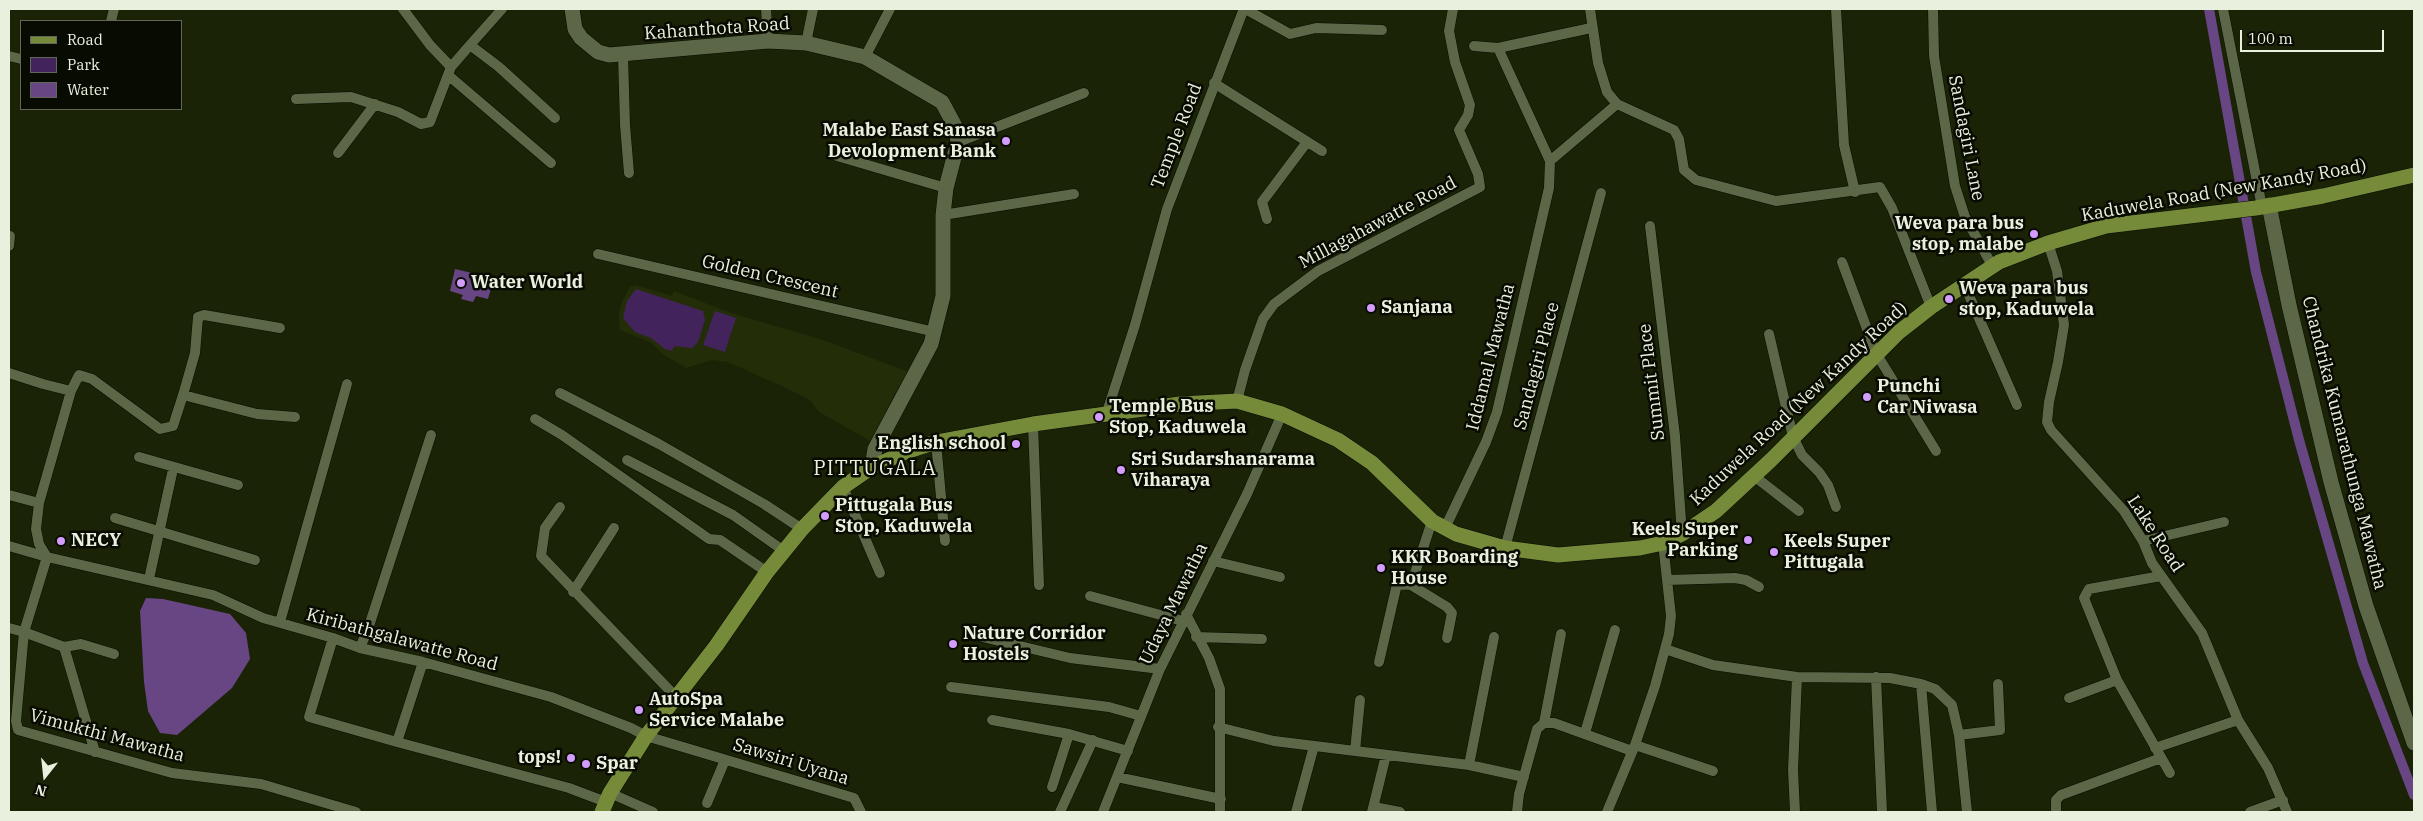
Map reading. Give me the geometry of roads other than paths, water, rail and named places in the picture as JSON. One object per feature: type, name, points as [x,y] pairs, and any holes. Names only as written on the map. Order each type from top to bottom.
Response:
[{"type":"main road","name":"Kahanthota Road","points":[[572,9],[576,30],[581,38],[598,52],[609,55],[768,41],[806,43],[865,57],[942,102],[956,128],[958,142]]},
{"type":"main road","points":[[872,467],[875,449],[931,344],[935,332],[943,296],[943,215],[946,188],[958,142]]},
{"type":"main road","name":"Kaduwela Road (New Kandy Road)","points":[[606,802],[646,736],[716,646],[767,572],[802,529],[843,487],[872,467],[908,451],[936,442],[1032,424],[1180,404],[1237,401],[1282,414],[1338,440],[1372,463],[1438,525],[1456,534],[1505,548],[1558,555],[1640,548],[1663,543],[1682,534],[1716,511],[1754,476],[1876,353],[1931,307],[1993,267],[2048,243],[2106,226],[2262,207],[2414,175]]},
{"type":"main road","name":"Chandrika Kumarathunga Mawatha","points":[[2262,207],[2289,306],[2331,482],[2366,606],[2414,743]]},
{"type":"street","points":[[403,9],[450,71],[551,163]]},
{"type":"street","points":[[296,99],[351,97],[375,104],[421,124],[430,122],[450,71],[502,9]]},
{"type":"street","points":[[766,9],[768,41]]},
{"type":"street","points":[[806,43],[813,9]]},
{"type":"street","points":[[865,57],[890,9]]},
{"type":"street","name":"Millagahawatte Road","points":[[1237,401],[1245,370],[1263,319],[1274,304],[1318,271],[1480,187],[1478,174],[1459,130],[1468,115],[1470,105],[1455,62],[1452,46],[1450,31],[1454,9]]},
{"type":"street","points":[[1590,9],[1598,64],[1607,92],[1617,104],[1674,130],[1679,139],[1684,170],[1696,180],[1776,201],[1880,188],[1892,208],[1931,307]]},
{"type":"street","points":[[1836,9],[1844,145],[1855,192]]},
{"type":"street","name":"Sandagiri Lane","points":[[1933,9],[1934,56],[1955,186],[1965,217],[1993,267]]},
{"type":"street","points":[[2223,9],[2262,207]]},
{"type":"street","name":"Temple Road","points":[[1106,415],[1135,325],[1167,210],[1242,11],[1247,10],[1290,34],[1316,28],[1382,30]]},
{"type":"street","points":[[1474,46],[1498,48],[1592,28]]},
{"type":"street","points":[[470,45],[499,67],[555,118]]},
{"type":"street","points":[[1498,48],[1550,161],[1617,104]]},
{"type":"street","points":[[623,55],[625,126],[629,173]]},
{"type":"street","points":[[1214,83],[1322,151]]},
{"type":"street","points":[[958,142],[1084,92]]},
{"type":"street","points":[[338,153],[375,104]]},
{"type":"street","points":[[1267,218],[1262,202],[1307,142]]},
{"type":"street","points":[[837,156],[946,188]]},
{"type":"street","name":"Iddamal Mawatha","points":[[1411,585],[1438,525],[1486,442],[1497,412],[1548,188],[1550,161]]},
{"type":"street","name":"Sandagiri Place","points":[[1505,548],[1601,193]]},
{"type":"street","points":[[943,215],[1074,194]]},
{"type":"street","name":"Summit Place","points":[[1650,226],[1675,436],[1682,534]]},
{"type":"street","name":"Lake Road","points":[[2048,243],[2057,271],[2064,324],[2047,422],[2051,430],[2124,511],[2143,541],[2152,563],[2202,633],[2238,720],[2268,768],[2287,812]]},
{"type":"street","name":"Golden Crescent","points":[[598,254],[935,332]]},
{"type":"street","points":[[1842,262],[1876,353],[1936,451]]},
{"type":"street","points":[[1964,284],[2017,404]]},
{"type":"street","points":[[47,557],[39,544],[36,529],[39,503],[71,391],[79,375],[92,379],[160,429],[173,426],[195,353],[198,317],[204,315],[280,328]]},
{"type":"street","points":[[1769,334],[1793,437],[1802,455],[1819,472],[1828,485],[1836,507]]},
{"type":"street","points":[[9,373],[71,391]]},
{"type":"street","points":[[280,622],[347,384]]},
{"type":"street","points":[[560,393],[659,444],[764,504],[802,529]]},
{"type":"street","points":[[183,395],[257,414],[295,418]]},
{"type":"street","name":"Udaya Mawatha","points":[[1103,812],[1160,669],[1184,617],[1247,494],[1282,414]]},
{"type":"street","points":[[535,419],[562,435],[709,539],[720,540],[767,572]]},
{"type":"street","points":[[1032,424],[1039,585]]},
{"type":"street","points":[[360,648],[370,626],[431,435]]},
{"type":"street","points":[[936,442],[945,540]]},
{"type":"street","points":[[139,457],[238,486]]},
{"type":"street","points":[[627,460],[733,515],[784,550]]},
{"type":"street","points":[[149,579],[173,468]]},
{"type":"street","points":[[1754,476],[1799,511]]},
{"type":"street","points":[[843,487],[880,573]]},
{"type":"street","points":[[9,495],[39,503]]},
{"type":"street","points":[[560,507],[545,528],[541,556],[573,592],[676,697]]},
{"type":"street","points":[[115,518],[255,560]]},
{"type":"street","points":[[2143,541],[2224,522]]},
{"type":"street","points":[[573,592],[614,528]]},
{"type":"street","points":[[1607,812],[1634,748],[1665,649],[1671,616],[1663,543]]},
{"type":"street","name":"Kiribathgalawatte Road","points":[[9,546],[47,557],[212,595],[263,618],[333,638],[360,648],[423,662],[551,697],[631,728],[646,736]]},
{"type":"street","name":"Vimukthi Mawatha","points":[[47,557],[24,632],[14,689],[18,730],[172,774],[261,784],[356,812]]},
{"type":"street","points":[[1212,561],[1280,577]]},
{"type":"street","points":[[2161,576],[2089,589],[2084,598],[2117,680],[2170,773]]},
{"type":"street","points":[[1667,580],[1735,578],[1746,580],[1759,587]]},
{"type":"street","points":[[1379,662],[1397,584],[1411,585],[1447,607],[1452,613],[1447,638]]},
{"type":"street","points":[[1090,596],[1184,617],[1209,658],[1220,689],[1218,727],[1220,812]]},
{"type":"street","points":[[9,628],[64,647],[81,644],[114,654]]},
{"type":"street","points":[[1585,733],[1614,630]]},
{"type":"street","points":[[970,634],[1070,658],[1160,669]]},
{"type":"street","points":[[1517,812],[1519,794],[1537,729],[1544,723],[1561,634]]},
{"type":"street","points":[[1196,637],[1262,639]]},
{"type":"street","points":[[1469,765],[1494,637]]},
{"type":"street","points":[[333,638],[309,717],[569,788],[606,802],[653,812]]},
{"type":"street","points":[[64,647],[95,752]]},
{"type":"street","points":[[1665,649],[1713,665],[1797,677],[1876,678],[1921,684],[1935,689],[1952,705],[1959,735],[1967,812]]},
{"type":"street","points":[[397,742],[423,662]]},
{"type":"street","points":[[1795,812],[1793,770],[1797,677]]},
{"type":"street","points":[[1876,678],[1882,812]]},
{"type":"street","points":[[2069,698],[2117,680]]},
{"type":"street","points":[[1921,684],[1932,812]]},
{"type":"street","points":[[1959,735],[2000,730],[1998,684]]},
{"type":"street","points":[[952,687],[1109,707],[1141,716]]},
{"type":"street","points":[[1356,751],[1360,700]]},
{"type":"street","points":[[992,720],[1069,734],[1128,751]]},
{"type":"street","points":[[2155,748],[2238,720]]},
{"type":"street","points":[[1544,723],[1554,723],[1713,771]]},
{"type":"street","points":[[1218,727],[1274,741],[1469,765],[1524,777]]},
{"type":"street","points":[[1052,787],[1069,734]]},
{"type":"street","name":"Sawsiri Uyana","points":[[646,736],[854,798],[861,812]]},
{"type":"street","points":[[1060,812],[1094,740]]},
{"type":"street","points":[[1296,812],[1314,746]]},
{"type":"street","points":[[1386,755],[1373,809],[1400,812]]},
{"type":"street","points":[[2056,812],[2056,800],[2061,795],[2161,758]]},
{"type":"street","points":[[707,802],[725,760]]},
{"type":"street","points":[[1117,777],[1221,799]]},
{"type":"street","points":[[2250,812],[2283,800]]},
{"type":"water","points":[[455,269],[494,278],[488,299],[476,296],[473,302],[461,299],[463,295],[450,291]]},
{"type":"water","points":[[146,598],[163,599],[230,614],[246,633],[250,659],[232,688],[177,735],[160,733],[148,711],[144,682],[140,611]]},
{"type":"waterway","points":[[2209,9],[2256,272],[2299,440],[2363,663],[2414,795]]},
{"type":"place","name":"Malabe East Sanasa Devolopment Bank","points":[[1006,141]]},
{"type":"place","name":"Weva para bus stop, malabe","points":[[2034,234]]},
{"type":"place","name":"Water World","points":[[461,283]]},
{"type":"place","name":"Weva para bus stop, Kaduwela","points":[[1949,299]]},
{"type":"place","name":"Sanjana","points":[[1371,308]]},
{"type":"place","name":"Punchi Car Niwasa","points":[[1867,397]]},
{"type":"place","name":"Temple Bus Stop, Kaduwela","points":[[1099,417]]},
{"type":"place","name":"English school","points":[[1016,444]]},
{"type":"place","name":"Sri Sudarshanarama Viharaya","points":[[1121,470]]},
{"type":"place","name":"Pittugala Bus Stop, Kaduwela","points":[[825,516]]},
{"type":"place","name":"Keels Super Parking","points":[[1748,540]]},
{"type":"place","name":"NECY","points":[[61,541]]},
{"type":"place","name":"Keels Super Pittugala","points":[[1774,552]]},
{"type":"place","name":"KKR Boarding House","points":[[1381,568]]},
{"type":"place","name":"Nature Corridor Hostels","points":[[953,644]]},
{"type":"place","name":"AutoSpa Service Malabe","points":[[639,710]]},
{"type":"place","name":"tops!","points":[[571,758]]},
{"type":"place","name":"Spar","points":[[586,764]]},
{"type":"district","name":"PITTUGALA","points":[[875,469]]}]
